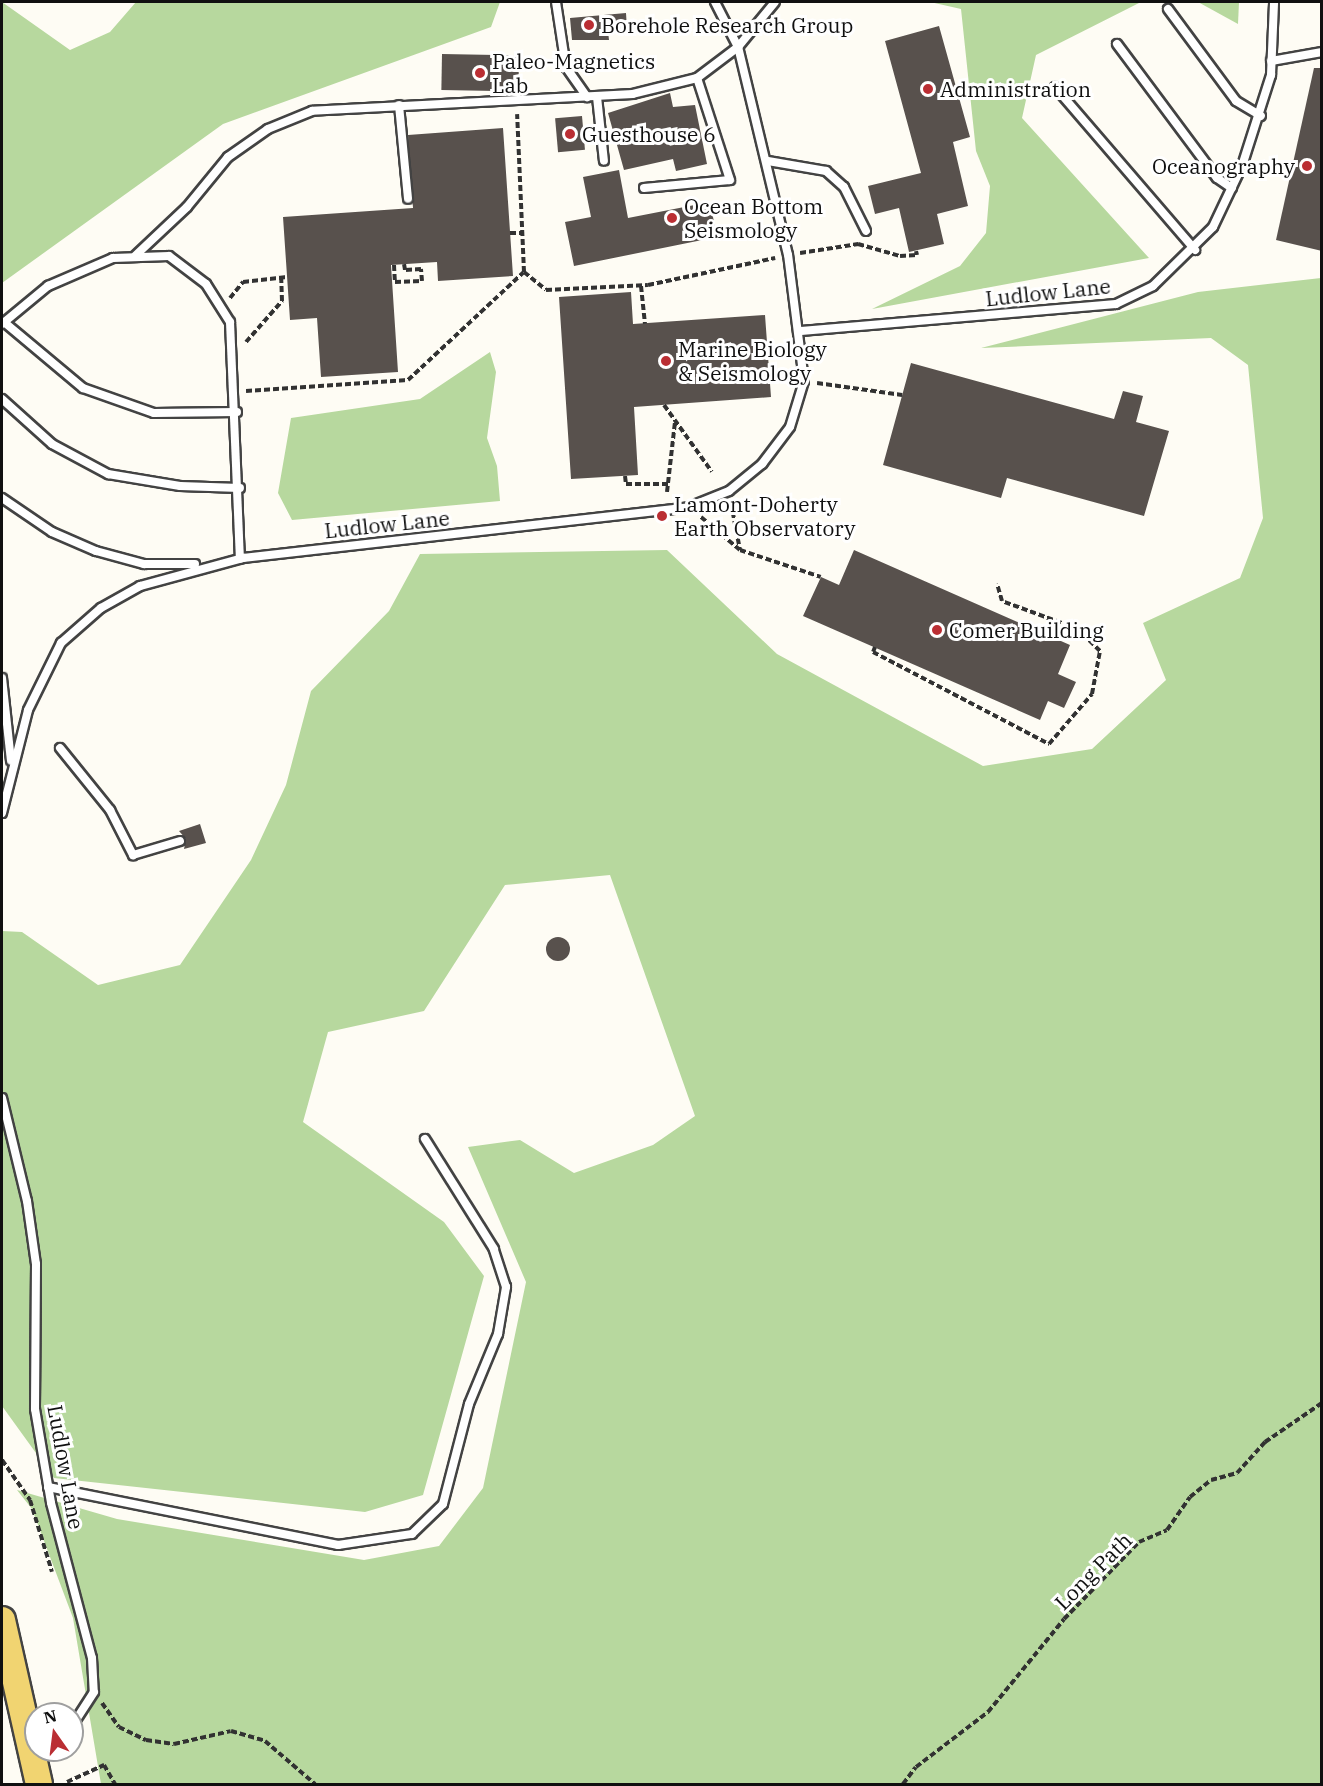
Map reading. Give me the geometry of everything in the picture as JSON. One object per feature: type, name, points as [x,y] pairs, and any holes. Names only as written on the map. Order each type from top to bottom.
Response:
[{"type":"main road","points":[[2,1620],[24,1710]]},
{"type":"main road","points":[[36,1762],[39,1785]]},
{"type":"lane","points":[[555,2],[566,67],[592,97],[604,161]]},
{"type":"lane","name":"Ludlow Lane","points":[[2,813],[28,710],[61,643],[101,608],[140,586],[243,558],[689,507],[729,491],[762,464],[790,427],[804,381],[801,331],[768,161],[738,47],[715,2]]},
{"type":"lane","points":[[135,256],[187,207],[228,157],[268,129],[312,111],[592,97],[697,78],[738,47],[775,2]]},
{"type":"lane","name":"Ludlow Lane","points":[[801,331],[1116,304],[1153,286],[1195,250],[1232,188],[1261,116],[1271,61],[1274,2]]},
{"type":"lane","points":[[1168,9],[1236,101],[1261,116]]},
{"type":"lane","points":[[1117,44],[1217,178],[1232,188]]},
{"type":"lane","points":[[1271,61],[1322,52]]},
{"type":"lane","points":[[644,188],[730,180],[697,78]]},
{"type":"lane","points":[[1056,87],[1195,250]]},
{"type":"lane","points":[[399,105],[408,199]]},
{"type":"lane","points":[[768,161],[826,171],[844,187],[866,231]]},
{"type":"lane","points":[[2,498],[52,531],[144,564],[243,558],[237,392],[230,322],[206,284],[169,256],[113,258],[48,286],[3,323],[83,388],[154,413],[237,412]]},
{"type":"lane","points":[[2,399],[52,444],[108,474],[180,486],[240,488]]},
{"type":"lane","points":[[2,678],[11,723],[11,772]]},
{"type":"lane","points":[[60,748],[98,794],[133,855],[180,841]]},
{"type":"lane","name":"Ludlow Lane","points":[[2,1098],[27,1201],[36,1264],[35,1409],[48,1487],[92,1658],[94,1692]]},
{"type":"lane","points":[[48,1487],[338,1545],[412,1534],[443,1504],[469,1404],[498,1334],[506,1287],[494,1249],[425,1139]]},
{"type":"lane","points":[[84,1707],[94,1692]]},
{"type":"path","points":[[517,101],[524,272],[546,290],[641,286],[788,255],[858,244],[900,256],[917,255],[916,251]]},
{"type":"path","points":[[510,233],[522,233]]},
{"type":"path","points":[[394,265],[395,282],[422,281],[421,269],[405,270],[404,264]]},
{"type":"path","points":[[237,392],[408,380],[524,272]]},
{"type":"path","points":[[239,350],[282,301],[281,278]]},
{"type":"path","points":[[641,286],[645,324]]},
{"type":"path","points":[[804,381],[902,395]]},
{"type":"path","points":[[664,405],[712,472]]},
{"type":"path","points":[[667,492],[675,422]]},
{"type":"path","points":[[625,476],[626,484],[668,484]]},
{"type":"path","points":[[729,491],[740,550]]},
{"type":"path","points":[[689,507],[740,550],[820,577]]},
{"type":"path","points":[[875,647],[873,652],[1049,744],[1092,694],[1102,659],[1088,636],[1002,601],[997,584]]},
{"type":"path","name":"Long Path","points":[[903,1785],[916,1767],[988,1712],[1064,1619],[1139,1542],[1167,1530],[1190,1497],[1212,1480],[1237,1473],[1265,1443],[1322,1403]]},
{"type":"path","points":[[94,1692],[119,1727],[146,1740],[174,1744],[231,1731],[265,1741],[315,1785]]},
{"type":"path","points":[[67,1782],[104,1765],[115,1785]]},
{"type":"green space","points":[[2,2],[70,50],[110,32],[136,2],[500,2],[491,27],[223,124],[2,283]]},
{"type":"green space","points":[[930,2],[1141,2],[1036,55],[1022,118],[1149,258],[872,309],[960,266],[986,233],[990,186],[976,151],[961,9]]},
{"type":"green space","points":[[1198,2],[1239,2],[1238,24]]},
{"type":"green space","points":[[1321,278],[1321,1784],[101,1784],[73,1618],[32,1509],[17,1490],[117,1519],[364,1560],[439,1546],[483,1488],[526,1282],[468,1147],[520,1140],[574,1173],[653,1145],[695,1116],[610,875],[505,885],[424,1011],[328,1032],[303,1122],[444,1222],[484,1276],[423,1495],[365,1512],[54,1478],[2,1406],[2,931],[22,932],[98,985],[180,965],[251,860],[286,785],[311,691],[389,611],[420,554],[667,550],[777,654],[983,766],[1092,749],[1166,680],[1143,623],[1240,578],[1263,518],[1248,365],[1211,338],[981,348],[1198,292]]},
{"type":"green space","points":[[490,352],[496,372],[487,438],[497,466],[500,501],[292,520],[278,493],[291,418],[420,399]]},
{"type":"building","name":"Borehole Research Group","points":[[626,13],[627,29],[608,31],[609,40],[572,40],[570,18]]},
{"type":"building","points":[[939,26],[970,137],[953,142],[968,206],[937,214],[944,244],[909,252],[899,208],[875,214],[868,186],[921,173],[885,41]]},
{"type":"building","name":"Paleo-Magnetics Lab","points":[[442,54],[519,55],[518,91],[441,90]]},
{"type":"building","name":"Oceanography","points":[[1314,68],[1322,68],[1322,251],[1276,240]]},
{"type":"building","points":[[670,93],[673,107],[695,105],[707,164],[676,171],[673,159],[624,170],[608,113]]},
{"type":"building","name":"Guesthouse 6","points":[[582,116],[585,150],[558,152],[555,118]]},
{"type":"building","points":[[503,128],[513,276],[438,281],[437,262],[391,265],[398,372],[321,377],[317,318],[290,320],[283,217],[413,208],[408,135]]},
{"type":"building","name":"Ocean Bottom Seismology","points":[[619,170],[628,218],[710,202],[717,237],[574,266],[565,222],[591,217],[583,177]]},
{"type":"building","name":"Marine Biology & Seismology","points":[[631,292],[633,324],[765,315],[771,397],[634,407],[638,475],[571,479],[559,297]]},
{"type":"building","points":[[911,363],[1114,419],[1123,391],[1143,396],[1136,422],[1169,431],[1144,516],[1007,478],[1001,498],[883,465]]},
{"type":"building","name":"Comer Building","points":[[854,550],[1070,645],[1058,674],[1076,682],[1064,708],[1048,701],[1040,720],[803,616],[821,577],[839,585]]},
{"type":"building","points":[[200,824],[206,843],[184,849],[186,839],[179,831]]},
{"type":"building","points":[[558,937],[567,940],[570,949],[567,958],[558,961],[549,958],[546,949],[549,940]]},
{"type":"place","name":"Borehole Research Group","points":[[589,25]]},
{"type":"place","name":"Paleo-Magnetics Lab","points":[[480,73]]},
{"type":"place","name":"Administration","points":[[928,89]]},
{"type":"place","name":"Guesthouse 6","points":[[570,134]]},
{"type":"place","name":"Oceanography","points":[[1307,166]]},
{"type":"place","name":"Ocean Bottom Seismology","points":[[672,218]]},
{"type":"place","name":"Marine Biology & Seismology","points":[[666,361]]},
{"type":"place","name":"Lamont-Doherty Earth Observatory","points":[[662,516]]},
{"type":"place","name":"Comer Building","points":[[937,630]]}]
